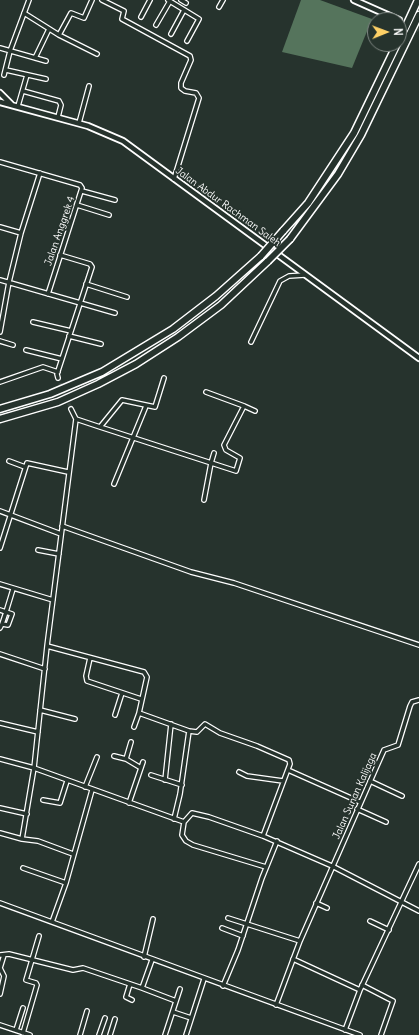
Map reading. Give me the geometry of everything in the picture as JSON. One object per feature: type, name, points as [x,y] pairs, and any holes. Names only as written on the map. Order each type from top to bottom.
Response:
[{"type":"highway","points":[[407,24],[418,0]]},
{"type":"highway","points":[[0,419],[58,402],[98,384],[136,364],[178,338],[216,309],[268,261],[290,239],[338,174],[387,84],[419,15]]},
{"type":"highway","points":[[0,408],[50,394],[102,372],[173,329],[216,296],[261,256],[308,202],[354,134],[394,52]]},
{"type":"street","points":[[4,75],[10,52],[29,0]]},
{"type":"street","points":[[59,35],[71,13],[84,18],[92,0]]},
{"type":"street","points":[[102,0],[112,4],[124,12],[122,19],[190,56],[190,62],[181,83],[181,88],[185,92],[196,93],[199,98],[174,180]]},
{"type":"street","points":[[112,4],[114,0]]},
{"type":"street","points":[[141,17],[150,0]]},
{"type":"street","points":[[156,25],[169,0],[199,19],[187,41]]},
{"type":"street","points":[[181,0],[186,3]]},
{"type":"street","points":[[219,7],[223,0]]},
{"type":"street","points":[[354,0],[381,12]]},
{"type":"street","points":[[171,34],[184,10]]},
{"type":"street","points":[[24,13],[59,35],[97,54]]},
{"type":"street","points":[[35,58],[49,29]]},
{"type":"street","points":[[0,48],[46,61]]},
{"type":"street","points":[[6,70],[46,79]]},
{"type":"street","points":[[18,106],[28,75]]},
{"type":"street","points":[[79,123],[89,86]]},
{"type":"street","points":[[23,91],[59,101],[61,105],[58,117]]},
{"type":"street","name":"Jalan Abdur Rachman Saleh","points":[[0,93],[11,104]]},
{"type":"street","name":"Jalan Abdur Rachman Saleh","points":[[0,102],[79,123],[100,130],[123,141],[174,180],[419,358]]},
{"type":"street","name":"Jalan Anggrek 4","points":[[0,162],[80,185],[82,192],[48,294]]},
{"type":"street","points":[[0,332],[9,282],[21,233],[40,173]]},
{"type":"street","points":[[82,192],[115,200]]},
{"type":"street","points":[[77,205],[109,215]]},
{"type":"street","points":[[0,227],[21,233]]},
{"type":"street","points":[[58,378],[58,372],[91,266],[60,255]]},
{"type":"street","points":[[251,342],[280,281],[289,276],[305,275]]},
{"type":"street","points":[[0,280],[115,314]]},
{"type":"street","points":[[86,284],[127,297]]},
{"type":"street","points":[[33,322],[71,331]]},
{"type":"street","points":[[70,336],[101,344]]},
{"type":"street","points":[[0,341],[13,345]]},
{"type":"street","points":[[26,350],[62,359]]},
{"type":"street","points":[[0,382],[43,367],[58,372]]},
{"type":"street","points":[[100,427],[122,400],[155,407],[164,378]]},
{"type":"street","points":[[206,392],[255,411]]},
{"type":"street","points":[[114,484],[146,406]]},
{"type":"street","points":[[76,419],[233,471],[238,469],[240,458],[226,450],[224,445],[244,406]]},
{"type":"street","points":[[22,839],[34,768],[47,646],[68,472],[76,419],[71,409]]},
{"type":"street","points":[[204,500],[214,453]]},
{"type":"street","points":[[9,461],[25,466]]},
{"type":"street","points":[[0,548],[27,463],[68,472]]},
{"type":"street","points":[[0,511],[61,534]]},
{"type":"street","points":[[62,526],[191,572],[234,583],[419,645]]},
{"type":"street","points":[[38,550],[59,554]]},
{"type":"street","points":[[0,584],[53,600]]},
{"type":"street","points":[[0,610],[6,612],[12,614],[8,625],[1,626],[6,612],[13,589]]},
{"type":"street","points":[[47,646],[144,672],[146,677],[139,713],[134,727]]},
{"type":"street","points":[[0,654],[45,669]]},
{"type":"street","points":[[90,658],[86,676],[87,681],[141,700]]},
{"type":"street","points":[[115,716],[122,693]]},
{"type":"street","name":"Jalan Sunan Kalijaga","points":[[276,1005],[316,903],[384,750],[398,745],[410,706],[412,702],[419,700]]},
{"type":"street","points":[[40,710],[75,719]]},
{"type":"street","points":[[139,713],[189,731],[197,732],[205,724],[220,733],[286,758],[290,762],[288,770],[263,836]]},
{"type":"street","points":[[0,723],[38,732]]},
{"type":"street","points":[[165,780],[171,724]]},
{"type":"street","points":[[174,819],[182,785],[189,731]]},
{"type":"street","points":[[126,759],[131,742]]},
{"type":"street","points":[[114,756],[126,759],[141,768]]},
{"type":"street","points":[[85,787],[97,757]]},
{"type":"street","points":[[0,759],[34,768],[184,822]]},
{"type":"street","points":[[129,803],[143,762]]},
{"type":"street","points":[[288,770],[360,802]]},
{"type":"street","points":[[239,772],[247,776],[283,781]]},
{"type":"street","points":[[151,775],[182,785]]},
{"type":"street","points":[[44,800],[60,803],[67,781]]},
{"type":"street","points":[[370,781],[402,796]]},
{"type":"street","points":[[52,922],[66,883],[92,790]]},
{"type":"street","points":[[0,808],[26,814]]},
{"type":"street","points":[[357,810],[386,822]]},
{"type":"street","points":[[266,867],[193,845],[186,841],[182,835],[184,822],[192,813],[209,817],[277,841],[332,866],[419,911]]},
{"type":"street","points":[[0,833],[22,839],[38,841],[74,854]]},
{"type":"street","points":[[223,986],[243,936],[266,867],[277,841]]},
{"type":"street","points":[[345,1030],[362,985],[419,864]]},
{"type":"street","points":[[23,868],[66,883]]},
{"type":"street","points":[[0,903],[345,1030],[349,1033],[360,1035]]},
{"type":"street","points":[[316,903],[327,908]]},
{"type":"street","points":[[228,918],[300,941]]},
{"type":"street","points":[[144,957],[153,919]]},
{"type":"street","points":[[370,921],[389,930]]},
{"type":"street","points":[[222,928],[243,936]]},
{"type":"street","points":[[23,1032],[37,985],[36,983],[26,980],[39,936]]},
{"type":"street","points":[[0,994],[4,976],[0,968],[2,955],[9,954],[73,970],[82,968],[176,1001]]},
{"type":"street","points":[[293,959],[360,990]]},
{"type":"street","points":[[142,988],[152,960]]},
{"type":"street","points":[[186,1035],[204,979]]},
{"type":"street","points":[[130,984],[126,997],[132,1000]]},
{"type":"street","points":[[362,985],[393,1001],[381,1035]]},
{"type":"street","points":[[165,1035],[180,989]]},
{"type":"street","points":[[16,1030],[23,1008]]},
{"type":"street","points":[[80,1035],[87,1011]]},
{"type":"street","points":[[173,1012],[191,1018]]},
{"type":"street","points":[[99,1035],[105,1018]]},
{"type":"street","points":[[110,1035],[115,1019]]},
{"type":"street","points":[[0,1025],[30,1035]]},
{"type":"green space","points":[[301,0],[320,0],[367,17],[367,31],[352,68],[282,52]]},
{"type":"tunnel","points":[[407,24],[419,30]]},
{"type":"tunnel","points":[[58,378],[71,409]]}]
